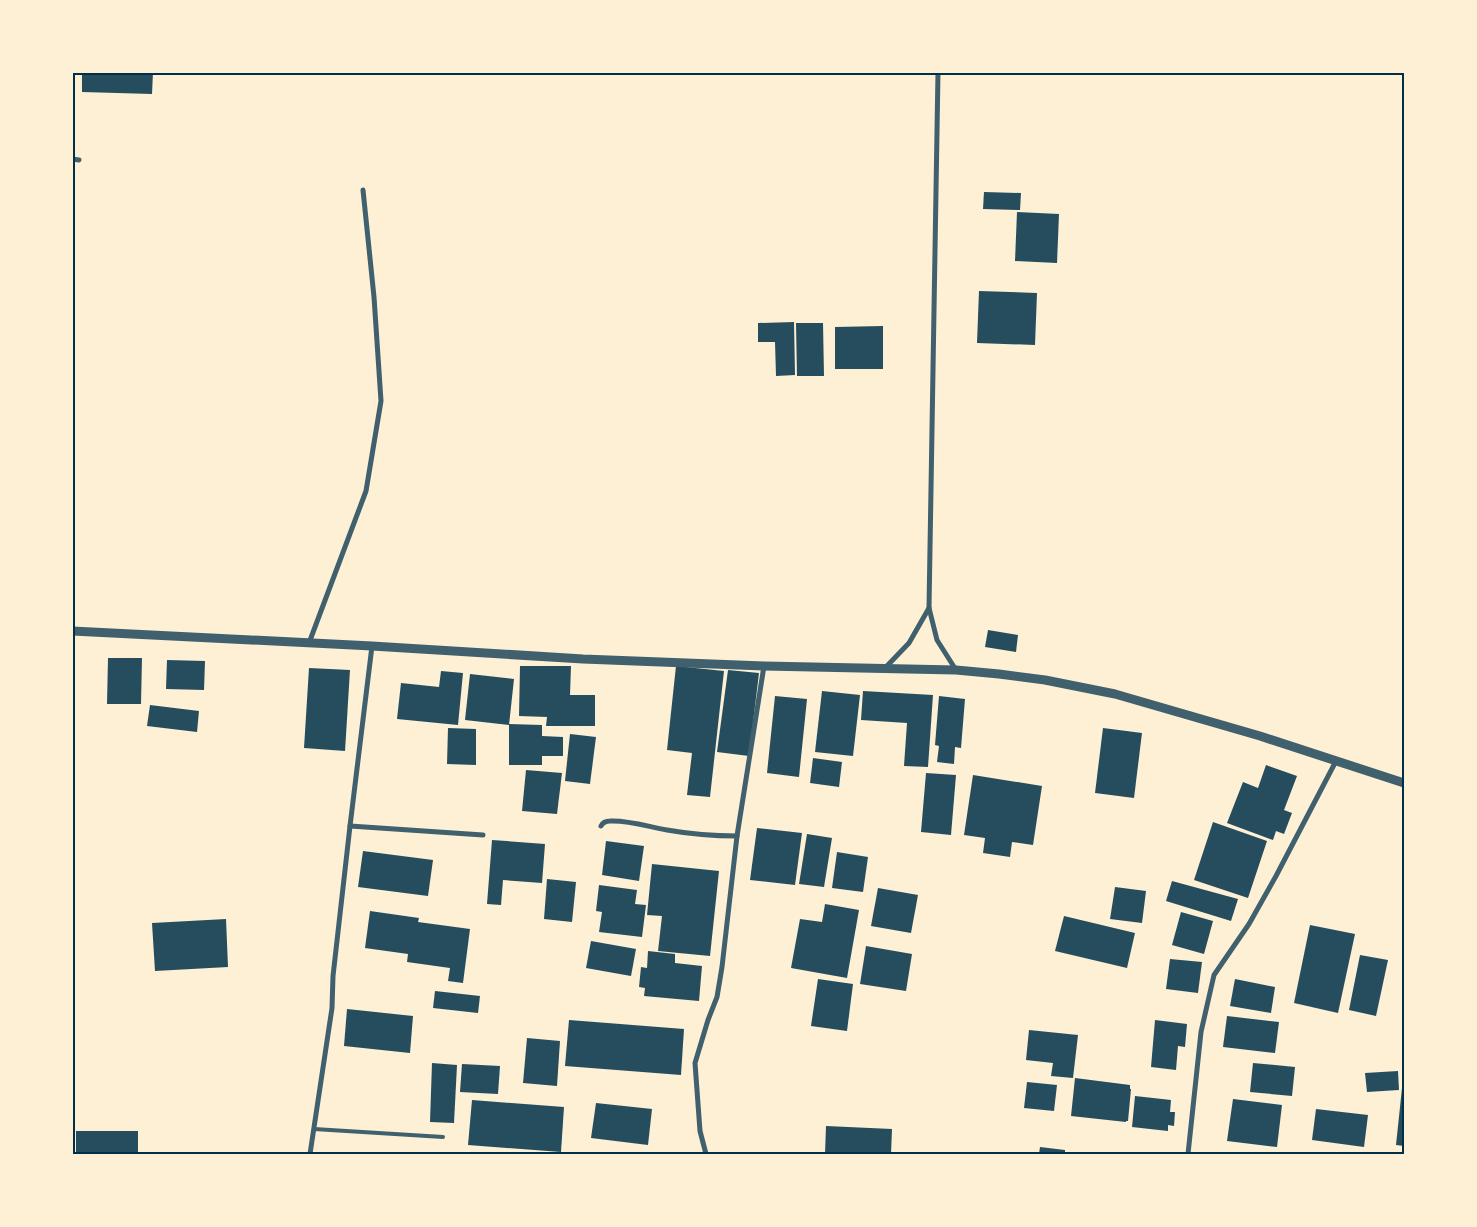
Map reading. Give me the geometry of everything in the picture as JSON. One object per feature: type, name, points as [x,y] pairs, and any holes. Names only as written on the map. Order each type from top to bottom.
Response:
[{"type":"street","points":[[938,72],[929,608],[936,640],[956,670]]},
{"type":"street","points":[[309,643],[366,491],[381,401],[364,190]]},
{"type":"street","points":[[884,668],[909,643],[929,608]]},
{"type":"street","points":[[72,631],[583,659],[764,666],[956,670],[1045,680],[1115,694],[1260,736],[1404,783]]},
{"type":"street","points":[[310,1154],[332,1008],[333,976],[372,646]]},
{"type":"street","points":[[706,1154],[700,1131],[695,1063],[717,997],[737,836],[764,666]]},
{"type":"street","points":[[1188,1154],[1200,1032],[1214,975],[1249,924],[1336,761]]},
{"type":"street","points":[[601,826],[603,822],[609,820],[668,830],[737,836]]},
{"type":"street","points":[[350,826],[483,835]]},
{"type":"lane","points":[[314,1129],[443,1137]]},
{"type":"building","points":[[82,72],[153,72],[152,94],[82,92]]},
{"type":"building","points":[[984,192],[1021,193],[1020,210],[983,209]]},
{"type":"building","points":[[1017,212],[1059,214],[1057,263],[1015,261]]},
{"type":"building","points":[[979,291],[1037,293],[1035,345],[977,343]]},
{"type":"building","points":[[794,322],[795,375],[776,376],[775,342],[758,342],[758,323]]},
{"type":"building","points":[[796,323],[823,323],[824,376],[797,376]]},
{"type":"building","points":[[883,326],[883,369],[835,369],[835,327]]},
{"type":"building","points":[[988,630],[1018,635],[1016,652],[985,647]]},
{"type":"building","points":[[108,658],[142,658],[141,704],[107,704]]},
{"type":"building","points":[[167,660],[205,661],[204,690],[166,689]]},
{"type":"building","points":[[520,666],[571,666],[570,695],[595,695],[595,726],[546,726],[547,717],[519,716]]},
{"type":"building","points":[[676,666],[724,671],[710,797],[687,795],[692,753],[667,750]]},
{"type":"building","points":[[309,668],[350,670],[345,751],[304,748]]},
{"type":"building","points":[[728,670],[759,673],[749,756],[717,752]]},
{"type":"building","points":[[441,671],[463,673],[458,725],[397,719],[401,683],[439,687]]},
{"type":"building","points":[[470,674],[514,679],[509,725],[465,720]]},
{"type":"building","points":[[822,691],[860,695],[853,756],[815,752]]},
{"type":"building","points":[[863,691],[933,695],[928,767],[904,766],[907,723],[861,720]]},
{"type":"building","points":[[775,696],[807,699],[799,777],[767,773]]},
{"type":"building","points":[[939,696],[965,699],[961,748],[955,747],[954,764],[937,762],[939,746],[935,745]]},
{"type":"building","points":[[150,705],[199,711],[197,732],[147,726]]},
{"type":"building","points":[[509,724],[542,725],[542,736],[563,737],[563,756],[542,756],[542,765],[509,765]]},
{"type":"building","points":[[448,728],[476,729],[476,765],[447,764]]},
{"type":"building","points":[[1103,728],[1142,733],[1134,798],[1095,793]]},
{"type":"building","points":[[570,734],[596,737],[590,784],[565,781]]},
{"type":"building","points":[[813,758],[842,762],[839,787],[810,783]]},
{"type":"building","points":[[1266,765],[1297,776],[1284,810],[1292,813],[1284,834],[1276,831],[1273,840],[1227,823],[1243,782],[1258,788]]},
{"type":"building","points":[[526,770],[562,773],[557,814],[522,811]]},
{"type":"building","points":[[926,773],[956,775],[951,835],[921,832]]},
{"type":"building","points":[[973,775],[1042,786],[1033,845],[1012,842],[1010,857],[983,853],[985,838],[964,835]]},
{"type":"building","points":[[1213,822],[1267,841],[1248,898],[1194,880]]},
{"type":"building","points":[[757,828],[802,833],[795,885],[750,880]]},
{"type":"building","points":[[807,834],[832,838],[824,887],[799,884]]},
{"type":"building","points":[[492,840],[545,844],[542,883],[503,880],[501,905],[487,904]]},
{"type":"building","points":[[606,841],[644,846],[639,881],[602,875]]},
{"type":"building","points":[[363,851],[433,860],[428,896],[358,887]]},
{"type":"building","points":[[837,852],[868,857],[863,892],[832,888]]},
{"type":"building","points":[[652,864],[719,871],[710,956],[658,951],[662,916],[647,915]]},
{"type":"building","points":[[547,879],[576,882],[572,922],[544,919]]},
{"type":"building","points":[[1172,881],[1238,899],[1231,921],[1166,901]]},
{"type":"building","points":[[599,885],[637,890],[635,904],[646,905],[642,937],[599,932],[602,912],[596,911]]},
{"type":"building","points":[[1115,887],[1146,891],[1142,923],[1110,919]]},
{"type":"building","points":[[878,888],[918,895],[911,933],[871,926]]},
{"type":"building","points":[[825,904],[859,910],[847,978],[791,968],[800,919],[822,922]]},
{"type":"building","points":[[370,911],[419,918],[418,922],[470,929],[463,983],[448,981],[450,968],[407,962],[408,954],[365,948]]},
{"type":"building","points":[[1181,912],[1213,921],[1204,954],[1172,945]]},
{"type":"building","points":[[1064,916],[1135,933],[1127,968],[1055,951]]},
{"type":"building","points":[[226,919],[228,967],[155,971],[152,923]]},
{"type":"building","points":[[1310,925],[1355,934],[1338,1013],[1294,1003]]},
{"type":"building","points":[[591,941],[636,949],[631,976],[586,968]]},
{"type":"building","points":[[866,946],[912,954],[906,991],[860,984]]},
{"type":"building","points":[[648,951],[675,954],[675,963],[702,966],[699,1001],[644,996],[645,988],[639,987],[641,967],[647,968]]},
{"type":"building","points":[[1360,955],[1388,960],[1376,1016],[1349,1010]]},
{"type":"building","points":[[1170,959],[1202,962],[1198,993],[1166,989]]},
{"type":"building","points":[[818,979],[853,984],[847,1031],[811,1026]]},
{"type":"building","points":[[1235,979],[1275,987],[1271,1013],[1230,1006]]},
{"type":"building","points":[[435,991],[480,996],[478,1013],[433,1008]]},
{"type":"building","points":[[347,1009],[413,1016],[410,1053],[344,1046]]},
{"type":"building","points":[[1227,1016],[1279,1022],[1275,1053],[1223,1047]]},
{"type":"building","points":[[569,1020],[684,1029],[681,1075],[565,1066]]},
{"type":"building","points":[[1155,1020],[1187,1024],[1185,1047],[1178,1046],[1176,1070],[1151,1067]]},
{"type":"building","points":[[1029,1030],[1078,1035],[1073,1078],[1051,1076],[1053,1063],[1026,1060]]},
{"type":"building","points":[[527,1038],[560,1041],[557,1086],[523,1083]]},
{"type":"building","points":[[432,1063],[457,1065],[454,1123],[430,1122]]},
{"type":"building","points":[[1253,1063],[1295,1067],[1292,1096],[1250,1092]]},
{"type":"building","points":[[462,1064],[500,1066],[498,1094],[460,1092]]},
{"type":"building","points":[[1398,1071],[1399,1090],[1367,1092],[1365,1073]]},
{"type":"building","points":[[1075,1078],[1130,1085],[1128,1121],[1071,1116]]},
{"type":"building","points":[[1027,1082],[1057,1085],[1054,1111],[1024,1108]]},
{"type":"building","points":[[1402,1088],[1404,1088],[1404,1146],[1396,1145]]},
{"type":"building","points":[[1135,1096],[1171,1100],[1170,1112],[1175,1112],[1174,1126],[1168,1125],[1168,1131],[1132,1127]]},
{"type":"building","points":[[1233,1099],[1282,1105],[1277,1147],[1227,1141]]},
{"type":"building","points":[[472,1100],[564,1107],[561,1152],[468,1145]]},
{"type":"building","points":[[596,1103],[652,1109],[648,1145],[591,1138]]},
{"type":"building","points":[[1316,1109],[1368,1115],[1364,1147],[1312,1140]]},
{"type":"building","points":[[826,1126],[892,1129],[891,1154],[825,1154]]},
{"type":"building","points":[[76,1131],[138,1131],[138,1154],[76,1154]]},
{"type":"building","points":[[1040,1147],[1065,1150],[1065,1154],[1039,1154]]}]
